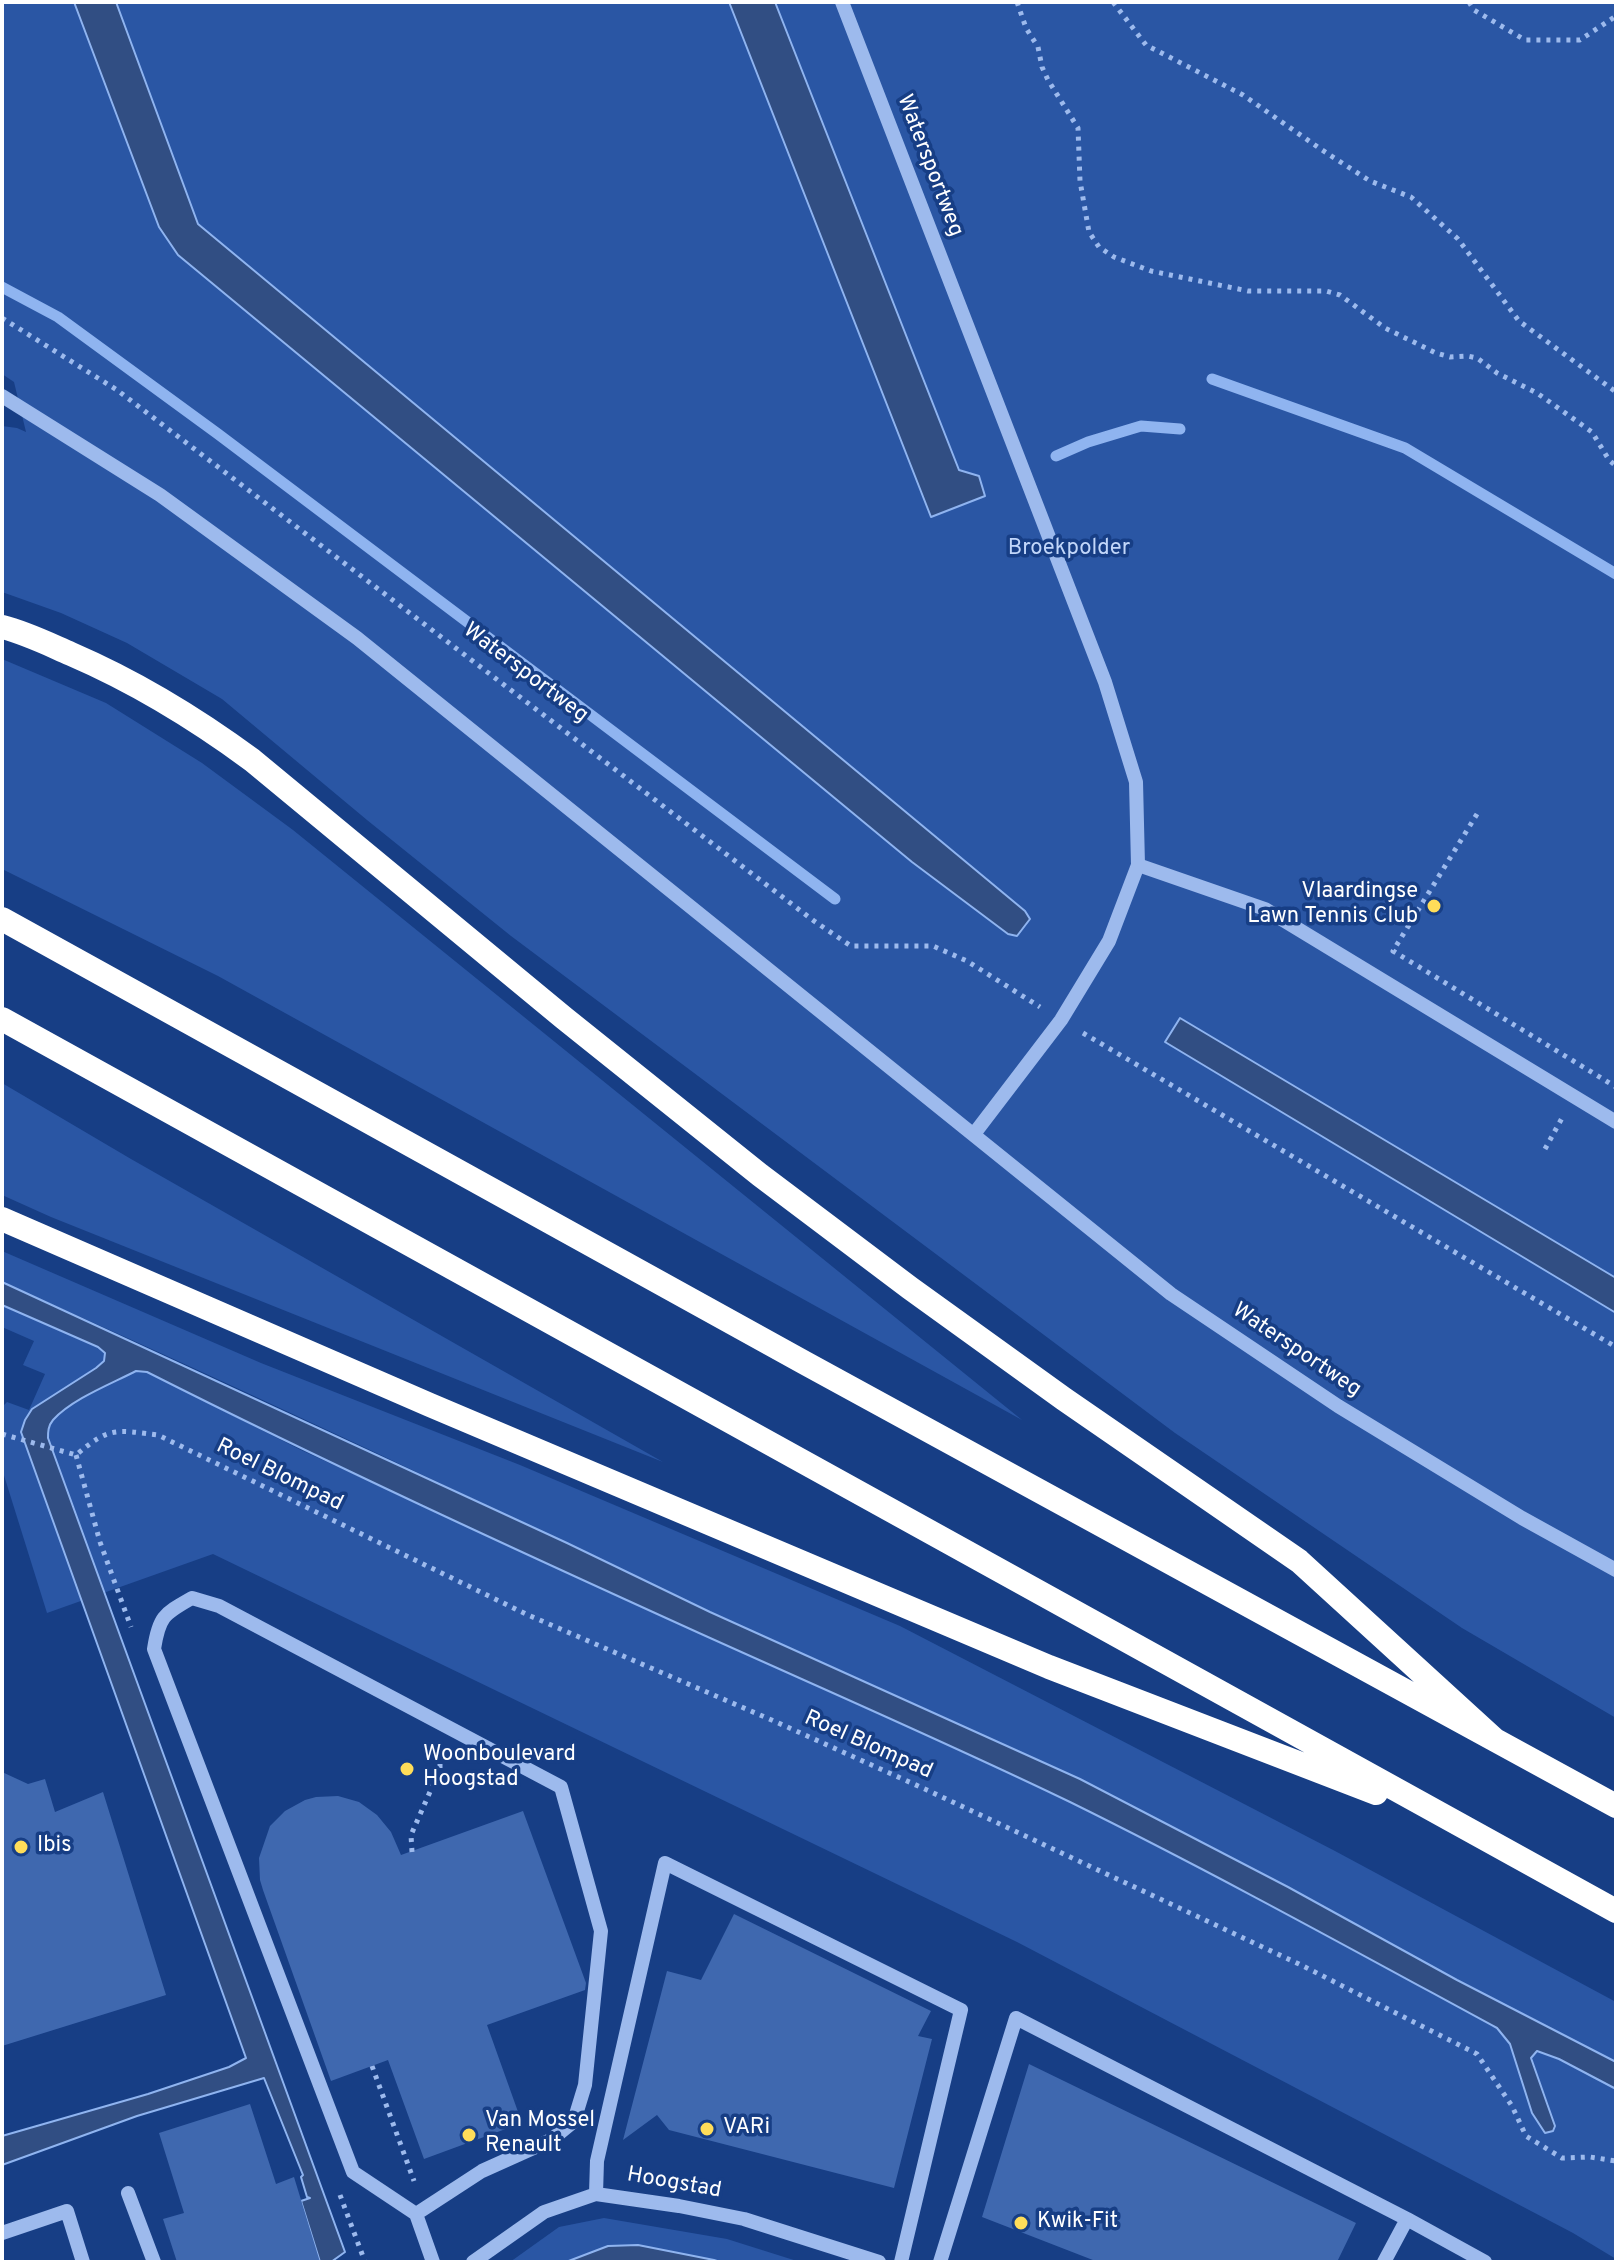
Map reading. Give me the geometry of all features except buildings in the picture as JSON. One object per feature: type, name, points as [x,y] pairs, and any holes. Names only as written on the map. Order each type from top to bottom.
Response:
[{"type":"highway","points":[[9,626],[154,694],[200,722],[252,760],[564,1018],[760,1175],[1064,1399],[1299,1561],[1494,1739]]},
{"type":"highway","points":[[2,919],[1616,1806]]},
{"type":"highway","points":[[2,1019],[1616,1911]]},
{"type":"highway","points":[[2,1219],[430,1405],[1049,1667],[1461,1825]]},
{"type":"street","name":"Watersportweg","points":[[842,2],[1105,682],[1136,782],[1138,865],[1109,941],[1061,1020],[974,1134]]},
{"type":"street","name":"Watersportweg","points":[[2,396],[160,495],[357,638],[1171,1294],[1338,1406],[1522,1518],[1616,1570]]},
{"type":"street","points":[[1138,865],[1265,909],[1616,1122]]},
{"type":"street","points":[[416,2214],[482,2171],[551,2140],[574,2121],[585,2085],[601,1931],[561,1787],[219,1606],[192,1598],[166,1612],[157,1628],[154,1649],[353,2172],[416,2214],[433,2262]]},
{"type":"street","points":[[596,2194],[597,2161],[665,1863],[961,2010],[901,2262]]},
{"type":"street","points":[[940,2262],[1016,2018],[1485,2262]]},
{"type":"street","points":[[128,2193],[154,2262]]},
{"type":"street","name":"Hoogstad","points":[[473,2262],[544,2212],[596,2194],[744,2219],[879,2262]]},
{"type":"street","points":[[2,2233],[67,2211],[83,2262]]},
{"type":"street","points":[[1384,2262],[1407,2219]]},
{"type":"path","points":[[1017,2],[1026,28],[1038,47],[1048,80],[1078,128],[1080,181],[1089,232],[1099,247],[1114,257],[1151,271],[1248,291],[1326,291],[1340,295],[1385,328],[1436,353],[1477,358],[1497,373],[1537,393],[1592,432],[1616,466]]},
{"type":"path","points":[[1113,2],[1146,45],[1243,95],[1370,181],[1411,197],[1458,239],[1519,321],[1616,392]]},
{"type":"path","points":[[1469,2],[1474,10],[1525,40],[1580,40],[1616,16]]},
{"type":"path","name":"Watersportweg","points":[[2,318],[117,390],[814,921],[851,946],[933,946],[967,961],[1043,1008]]},
{"type":"path","points":[[1477,814],[1393,951],[1616,1087]]},
{"type":"path","points":[[1077,1029],[1616,1347]]},
{"type":"path","name":"Roel Blompad","points":[[2,1434],[76,1455],[95,1439],[118,1430],[158,1435],[528,1615],[774,1721],[1299,1964],[1477,2054],[1512,2106],[1526,2136],[1562,2158],[1590,2157],[1616,2161]]},
{"type":"path","points":[[412,1852],[411,1835],[440,1769],[438,1722]]},
{"type":"path","points":[[372,2066],[416,2188],[416,2214]]},
{"type":"green space","name":"Broekpolder","points":[[2,2],[1616,2],[1616,1718],[1462,1628],[1175,1433],[511,936],[222,699],[127,643],[61,613],[2,592],[2,426],[26,432],[14,382],[2,374]]},
{"type":"green space","points":[[2,659],[106,703],[202,763],[293,830],[1022,1420],[218,976],[2,869]]},
{"type":"green space","points":[[2,1083],[131,1159],[663,1462],[2,1195]]},
{"type":"green space","points":[[2,1251],[261,1363],[520,1465],[900,1626],[1335,1851],[1616,2002],[1616,2062],[1307,1905],[625,1572],[377,1453],[2,1282]]},
{"type":"green space","points":[[2,1305],[98,1347],[301,1450],[845,1697],[1068,1801],[1189,1862],[1497,2028],[1510,2043],[1523,2085],[1549,2106],[1531,2058],[1537,2051],[1616,2089],[1616,2259],[1573,2233],[1017,1942],[213,1554],[47,1613],[2,1469],[2,1407],[7,1402],[29,1410],[45,1374],[23,1365],[34,1341],[2,1327]]},
{"type":"green space","points":[[604,2218],[727,2239],[800,2262],[720,2262],[608,2246],[566,2262],[510,2262],[559,2227]]},
{"type":"shaded area","points":[[74,2],[116,2],[198,224],[1025,911],[1030,919],[1017,936],[1008,934],[912,862],[178,255],[159,227]]},
{"type":"shaded area","points":[[729,2],[775,2],[959,470],[979,476],[985,496],[931,517]]},
{"type":"shaded area","points":[[1180,1018],[1616,1278],[1616,1313],[1165,1042]]},
{"type":"shaded area","points":[[2,1282],[710,1612],[1080,1779],[1616,2062],[1616,2089],[1537,2051],[1531,2058],[1555,2126],[1553,2131],[1545,2133],[1532,2113],[1510,2044],[1497,2028],[1337,1941],[1178,1856],[1024,1780],[491,1538],[147,1372],[136,1371],[61,1412],[50,1424],[48,1438],[345,2252],[331,2262],[320,2262],[301,2201],[310,2198],[307,2197],[303,2175],[264,2078],[137,2116],[2,2165],[2,2136],[148,2094],[229,2067],[246,2058],[21,1432],[32,1409],[96,1368],[104,1361],[105,1353],[98,1347],[2,1305]]},
{"type":"shaded area","points":[[638,2245],[720,2262],[566,2262],[608,2246]]},
{"type":"waterway","points":[[2,287],[58,317],[218,434],[835,899]]},
{"type":"waterway","points":[[1212,379],[1405,448],[1616,574]]},
{"type":"waterway","points":[[1056,456],[1088,442],[1141,426],[1180,429]]},
{"type":"place","name":"Vlaardingse Lawn Tennis Club","points":[[1434,906]]},
{"type":"place","name":"Woonboulevard Hoogstad","points":[[407,1769]]},
{"type":"place","name":"Ibis","points":[[21,1847]]},
{"type":"place","name":"VARi","points":[[707,2129]]},
{"type":"place","name":"Van Mossel Renault","points":[[469,2135]]},
{"type":"place","name":"Kwik-Fit","points":[[1021,2223]]}]
